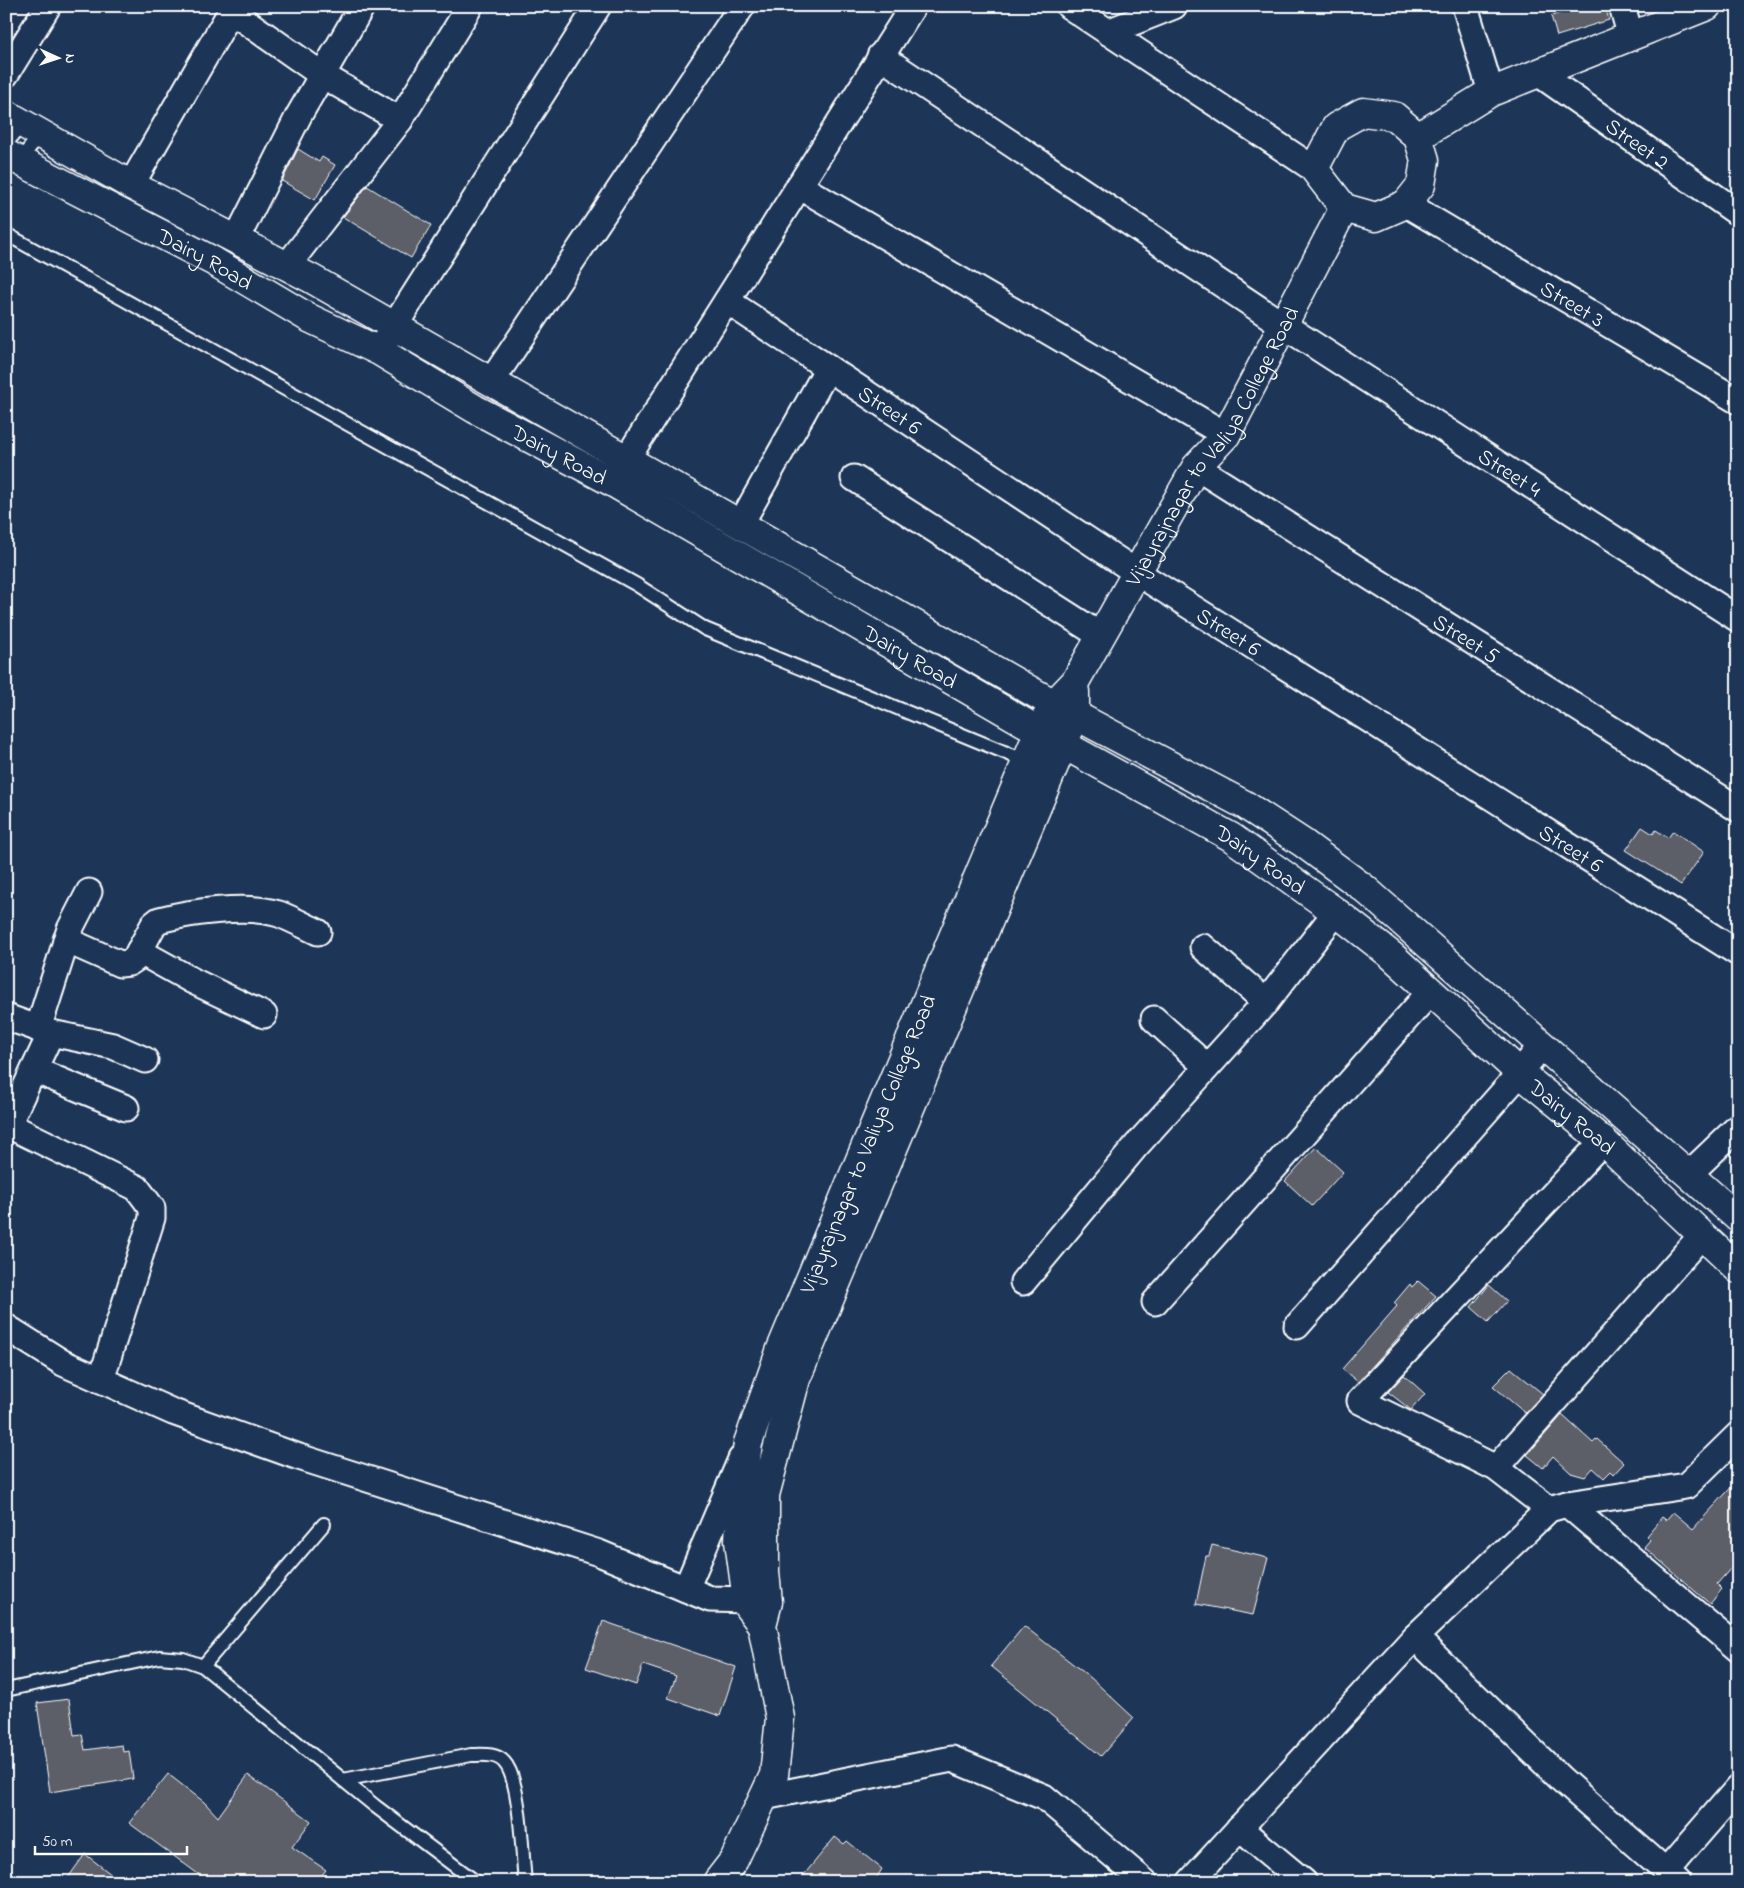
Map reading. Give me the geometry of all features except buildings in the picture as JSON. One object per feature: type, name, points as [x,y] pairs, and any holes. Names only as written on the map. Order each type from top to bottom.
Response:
[{"type":"main road","points":[[1418,136],[1491,92],[1707,6]]},
{"type":"main road","points":[[1364,112],[1394,116],[1418,136],[1425,160],[1421,184],[1406,204],[1376,217],[1344,208],[1314,168],[1336,127],[1364,112]]},
{"type":"main road","name":"Dairy Road","points":[[15,143],[131,185],[237,238],[1064,710],[1245,805],[1302,842],[1366,889],[1541,1046],[1738,1218]]},
{"type":"main road","name":"Dairy Road","points":[[15,143],[309,318],[379,351],[475,409],[612,482],[1050,737],[1231,837],[1336,912],[1391,956],[1520,1073],[1603,1141],[1701,1236],[1738,1269]]},
{"type":"main road","name":"Vijayrajnagar to Valiya College Road","points":[[716,1882],[734,1860],[774,1775],[780,1718],[762,1625],[768,1602],[765,1572],[765,1495],[796,1379],[1050,737],[1064,710],[1075,682],[1196,467],[1226,436],[1344,208]]},
{"type":"main road","name":"Vijayrajnagar to Valiya College Road","points":[[762,1625],[751,1612],[747,1600],[739,1541],[740,1497],[748,1443],[781,1349],[1026,761],[1050,737]]},
{"type":"street","points":[[6,74],[48,6]]},
{"type":"street","points":[[237,238],[299,115],[362,6]]},
{"type":"street","points":[[286,266],[400,120],[470,6]]},
{"type":"street","points":[[379,351],[393,326],[598,6]]},
{"type":"street","points":[[491,382],[742,6]]},
{"type":"street","points":[[612,482],[628,460],[913,6]]},
{"type":"street","points":[[1069,6],[1314,168]]},
{"type":"street","points":[[1108,32],[1174,6]]},
{"type":"street","points":[[1465,6],[1491,92]]},
{"type":"street","points":[[1622,6],[1631,37]]},
{"type":"street","points":[[131,185],[232,9],[322,75],[400,120]]},
{"type":"street","name":"Street 4","points":[[880,56],[1283,325],[1738,619]]},
{"type":"street","name":"Street 2","points":[[1538,73],[1733,206]]},
{"type":"street","points":[[799,186],[1226,436]]},
{"type":"street","name":"Street 3","points":[[1406,204],[1738,401]]},
{"type":"street","name":"Street 6","points":[[727,301],[1136,572],[1738,953]]},
{"type":"street","points":[[740,525],[828,368]]},
{"type":"street","name":"Street 5","points":[[1196,467],[1738,808]]},
{"type":"street","points":[[854,478],[1101,636]]},
{"type":"street","points":[[89,892],[66,940],[34,1070],[7,1126],[137,1188],[152,1208],[152,1218],[101,1380]]},
{"type":"street","points":[[66,940],[120,964],[129,963],[135,959],[154,924],[159,920],[209,911],[263,911],[278,914],[318,932]]},
{"type":"street","points":[[1023,1282],[1136,1146],[1266,1002],[1336,912]]},
{"type":"street","points":[[1203,946],[1266,1002]]},
{"type":"street","points":[[139,951],[194,981],[264,1015]]},
{"type":"street","points":[[1155,1302],[1431,991]]},
{"type":"street","points":[[6,1017],[45,1031],[113,1046],[145,1060]]},
{"type":"street","points":[[1154,1019],[1207,1067]]},
{"type":"street","points":[[1297,1326],[1520,1073],[1541,1046]]},
{"type":"street","points":[[34,1070],[126,1108]]},
{"type":"street","points":[[1689,1174],[1738,1126]]},
{"type":"street","points":[[1603,1141],[1360,1402],[1496,1468],[1558,1507],[1738,1649]]},
{"type":"street","points":[[1496,1468],[1701,1236]]},
{"type":"street","points":[[6,1327],[63,1363],[173,1412],[299,1457],[599,1554],[710,1600],[747,1600]]},
{"type":"street","points":[[1190,1882],[1415,1637],[1558,1507],[1686,1486],[1738,1435]]},
{"type":"street","points":[[686,1589],[748,1443]]},
{"type":"street","points":[[1415,1637],[1561,1779],[1672,1876],[1738,1788]]},
{"type":"street","points":[[764,1797],[952,1759],[1044,1797],[1145,1882]]},
{"type":"street","points":[[1239,1828],[1304,1882]]},
{"type":"lane","points":[[6,234],[636,585],[705,629],[1026,761]]},
{"type":"lane","points":[[203,1666],[324,1524]]},
{"type":"lane","points":[[6,1690],[159,1657],[183,1659],[203,1666],[343,1780],[476,1882]]},
{"type":"lane","points":[[343,1780],[472,1755],[489,1755],[504,1761],[515,1780],[525,1882]]}]
